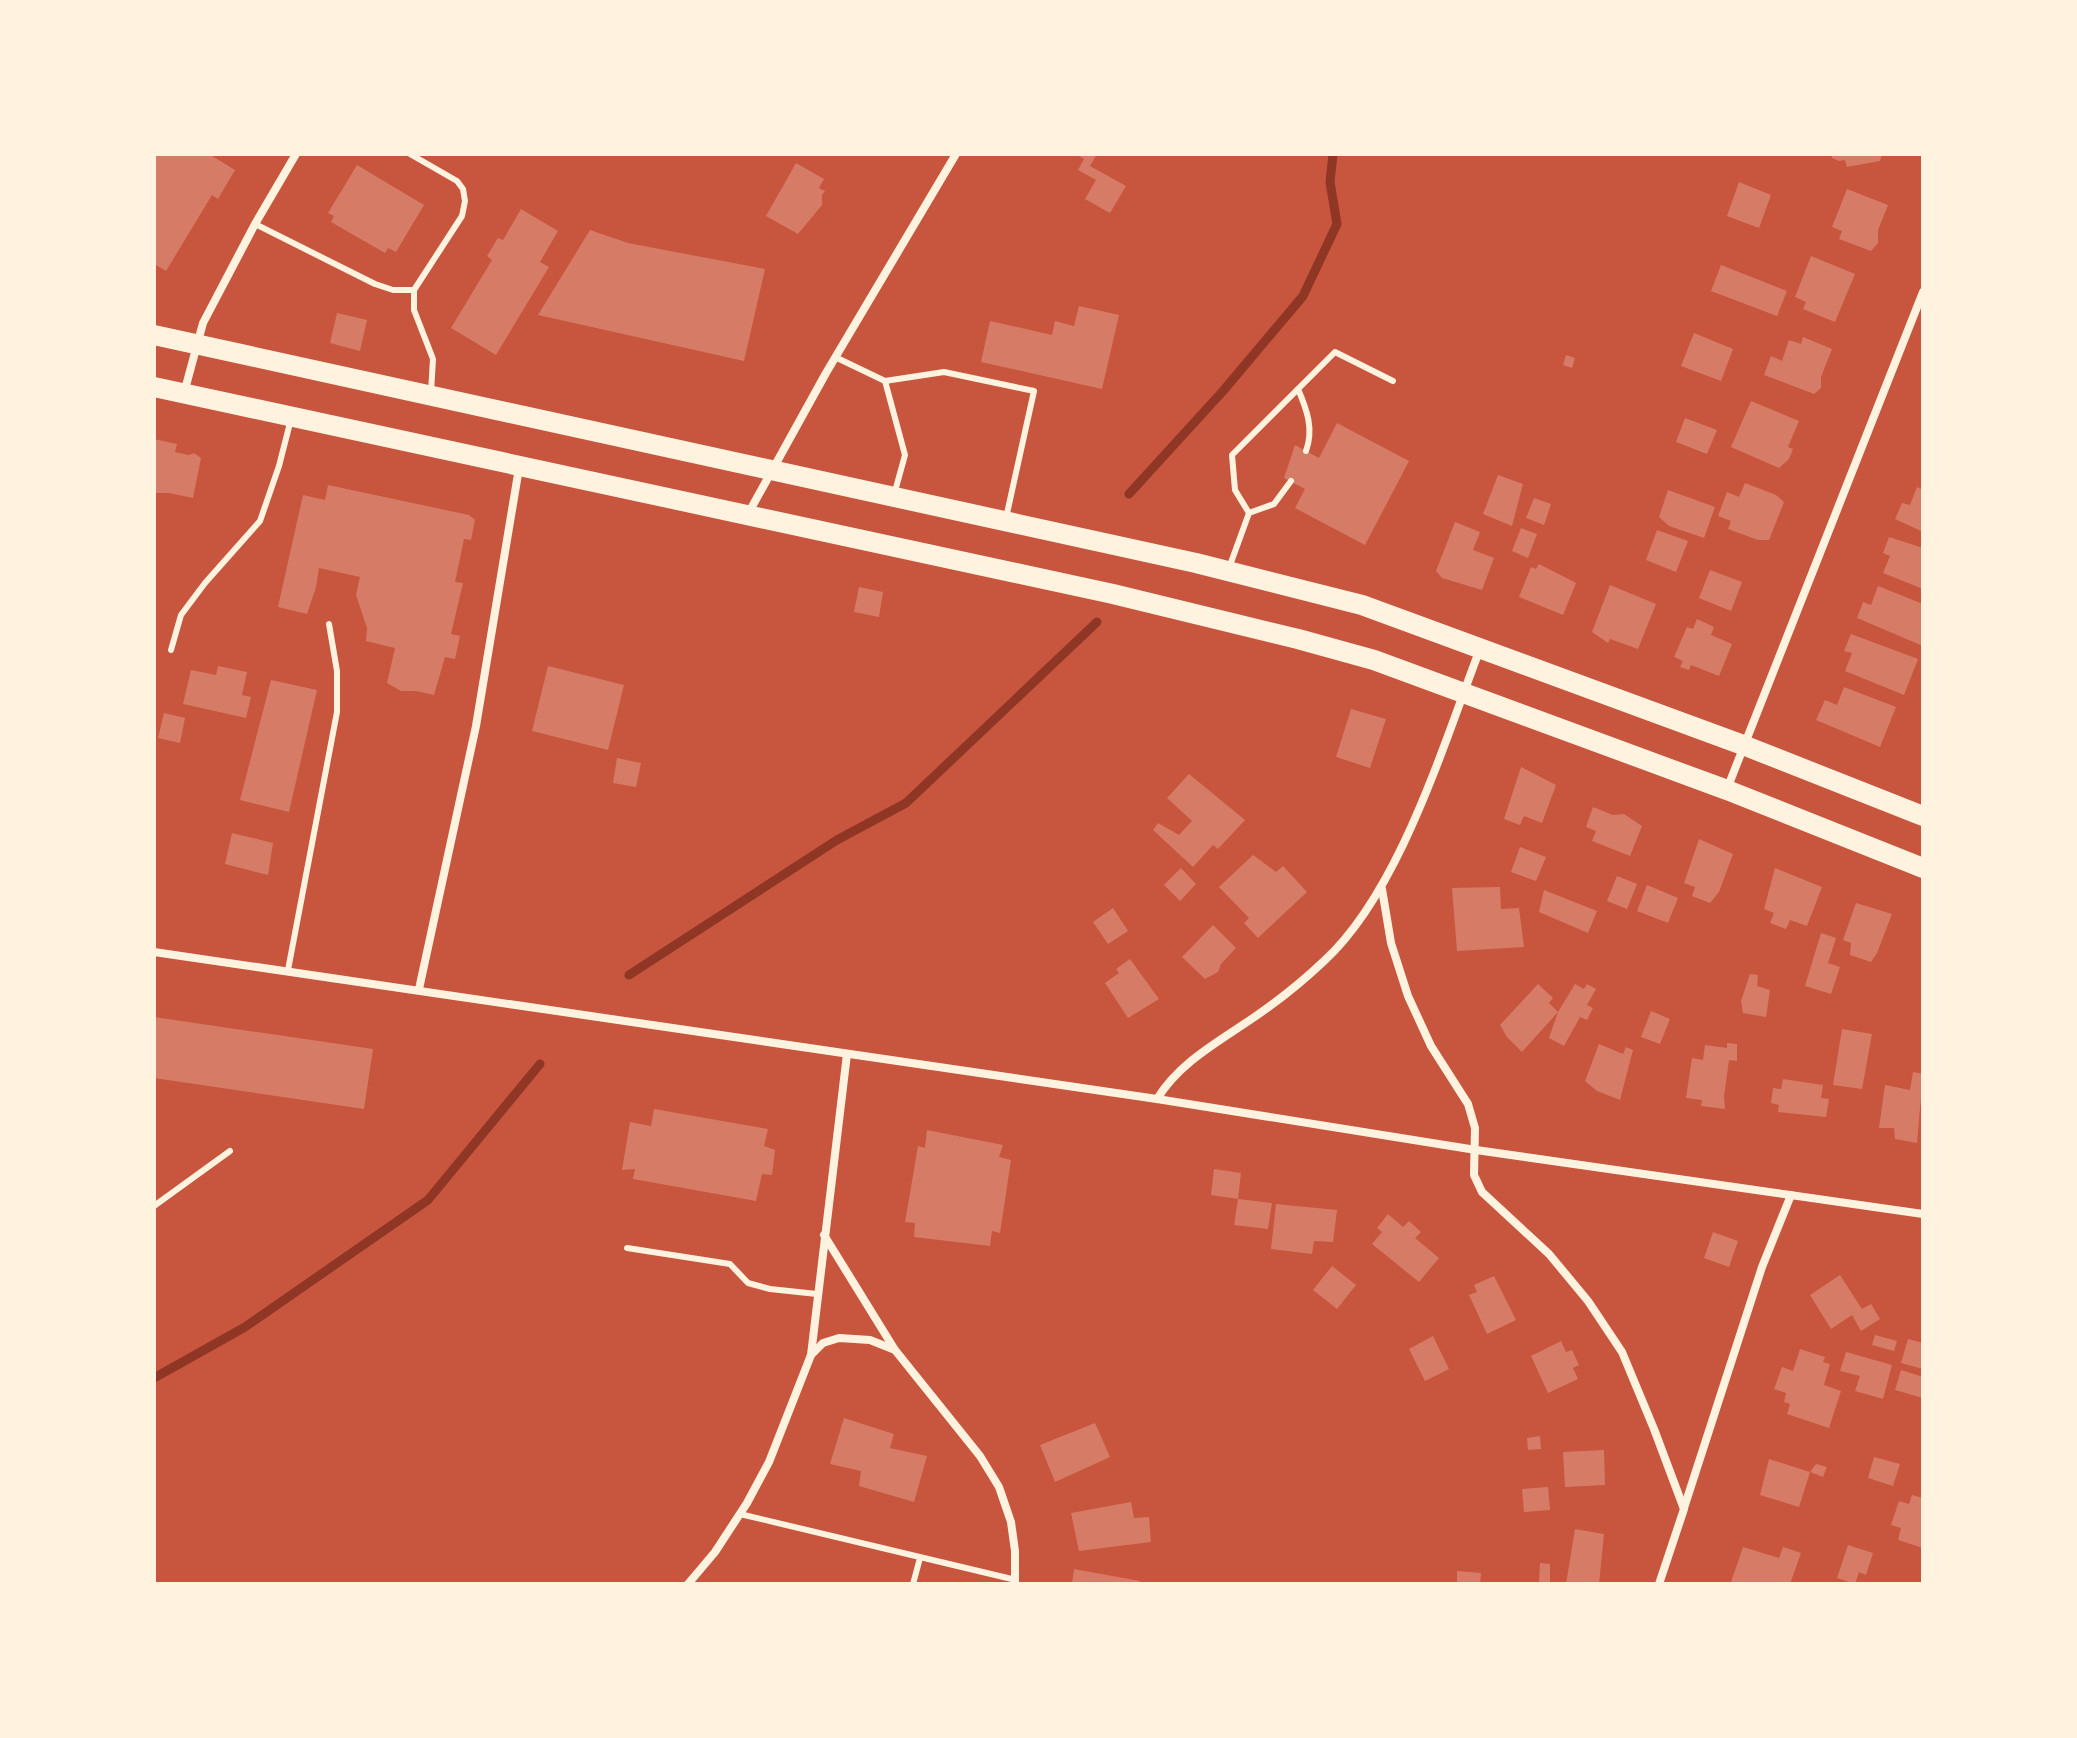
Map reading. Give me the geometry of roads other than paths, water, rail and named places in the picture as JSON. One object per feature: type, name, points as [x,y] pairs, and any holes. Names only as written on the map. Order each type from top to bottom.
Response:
[{"type":"main road","points":[[154,335],[1228,571],[1362,605],[1743,745],[1923,816]]},
{"type":"main road","points":[[154,387],[1113,594],[1298,639],[1374,660],[1727,790],[1923,868]]},
{"type":"street","points":[[184,394],[203,323],[296,154]]},
{"type":"street","points":[[748,515],[835,357],[956,154]]},
{"type":"street","points":[[1727,790],[1923,292]]},
{"type":"street","points":[[419,989],[476,726],[520,465]]},
{"type":"street","points":[[1157,1099],[1166,1084],[1186,1064],[1264,1010],[1325,961],[1382,889],[1424,795],[1480,649]]},
{"type":"street","points":[[1382,889],[1391,943],[1408,996],[1431,1046],[1468,1104],[1475,1128],[1474,1175],[1482,1192],[1549,1254],[1588,1301],[1622,1352],[1684,1509]]},
{"type":"street","points":[[154,952],[1923,1214]]},
{"type":"street","points":[[688,1584],[715,1552],[769,1462],[811,1355],[847,1054]]},
{"type":"street","points":[[1659,1584],[1762,1267],[1791,1195]]},
{"type":"street","points":[[824,1235],[895,1350],[980,1456],[999,1487],[1011,1522],[1015,1582]]},
{"type":"street","points":[[811,1355],[823,1343],[839,1338],[870,1340],[895,1350]]},
{"type":"lane","points":[[410,154],[457,181],[463,189],[465,201],[462,216],[414,290],[414,310],[433,359],[431,396]]},
{"type":"lane","points":[[255,224],[375,284],[393,290],[414,290]]},
{"type":"lane","points":[[1249,513],[1235,490],[1232,455],[1335,352],[1393,381]]},
{"type":"lane","points":[[835,357],[885,381],[944,372],[1034,391],[1006,522]]},
{"type":"lane","points":[[885,381],[905,455],[893,497]]},
{"type":"lane","points":[[1298,389],[1309,417],[1310,441],[1306,451]]},
{"type":"lane","points":[[171,650],[181,615],[260,521],[292,415]]},
{"type":"lane","points":[[1249,513],[1274,504],[1291,481]]},
{"type":"lane","points":[[1228,571],[1249,513]]},
{"type":"lane","points":[[288,970],[337,712],[337,671],[329,624]]},
{"type":"lane","points":[[154,1206],[230,1151]]},
{"type":"lane","points":[[627,1248],[730,1264],[748,1283],[817,1294]]},
{"type":"lane","points":[[740,1514],[1015,1582]]},
{"type":"lane","points":[[913,1584],[920,1558]]},
{"type":"waterway","points":[[1129,494],[1223,391],[1303,296],[1337,224],[1330,182],[1333,154]]},
{"type":"waterway","points":[[629,975],[837,840],[906,803],[1097,622]]},
{"type":"waterway","points":[[154,1378],[245,1327],[428,1200],[540,1064]]}]
